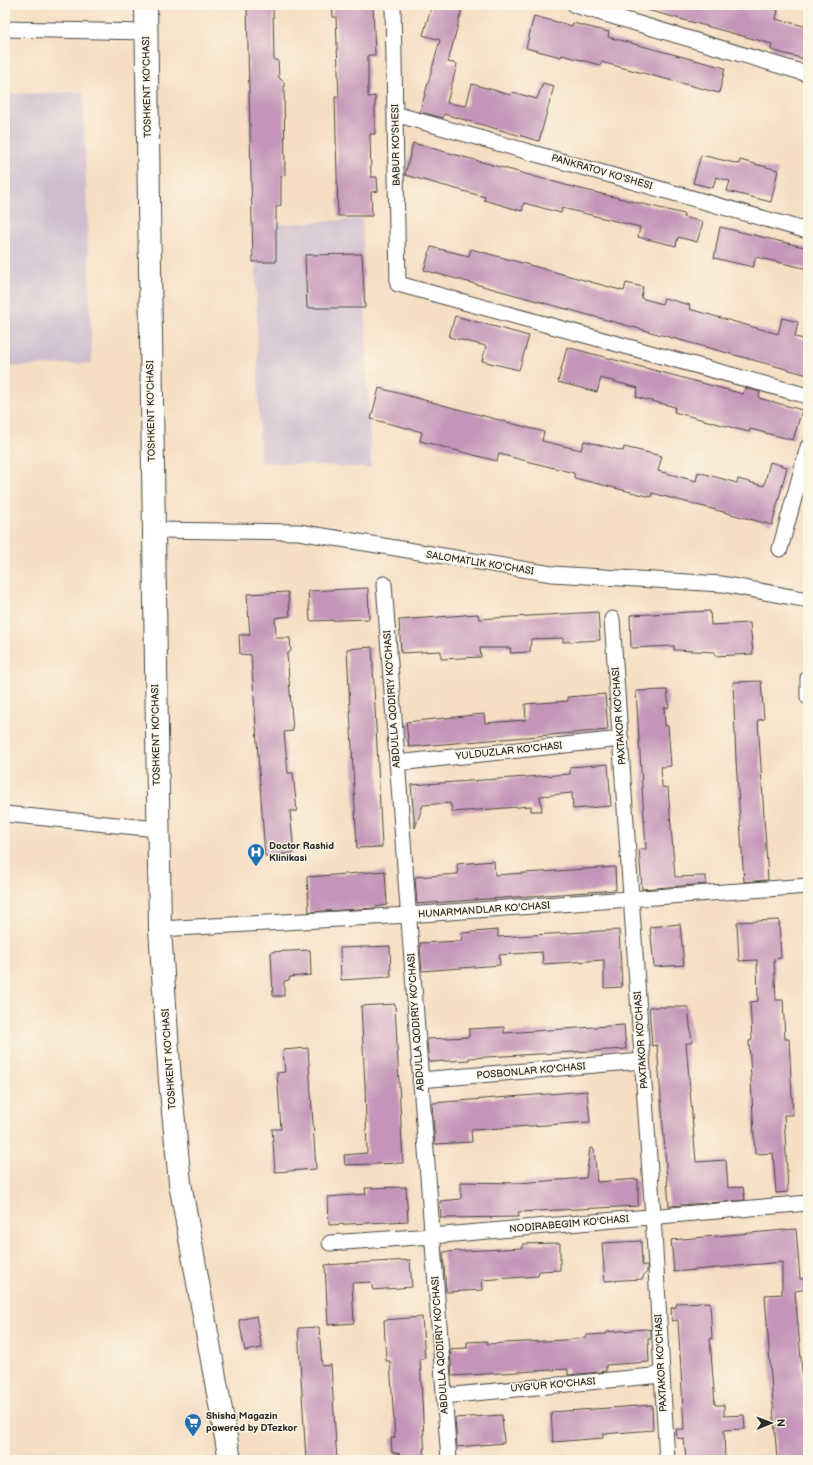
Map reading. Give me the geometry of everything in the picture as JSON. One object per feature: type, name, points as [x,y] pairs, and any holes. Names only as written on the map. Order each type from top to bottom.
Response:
[{"type":"highway","name":"TOSHKENT KO'CHASI","points":[[146,5],[160,928],[170,1081],[180,1183],[230,1460]]},
{"type":"street","name":"BABUR KO'SHESI","points":[[393,5],[398,284],[808,396]]},
{"type":"street","points":[[575,5],[808,74]]},
{"type":"street","points":[[5,29],[146,32]]},
{"type":"street","name":"PANKRATOV KO'SHESI","points":[[395,114],[808,231]]},
{"type":"street","points":[[780,549],[808,447]]},
{"type":"street","name":"SALOMATLIK KO'CHASI","points":[[153,530],[299,532],[552,574],[722,584],[808,600]]},
{"type":"street","name":"ABDULLA QODIRIY KO'CHASI","points":[[384,584],[448,1460]]},
{"type":"street","name":"PAXTAKOR KO'CHASI","points":[[612,619],[653,1216],[667,1460]]},
{"type":"street","points":[[808,678],[808,697]]},
{"type":"street","name":"YULDUZLAR KO'CHASI","points":[[397,763],[620,739]]},
{"type":"street","points":[[5,814],[158,829]]},
{"type":"street","name":"HUNARMANDLAR KO'CHASI","points":[[160,928],[408,915],[808,886]]},
{"type":"street","name":"POSBONLAR KO'CHASI","points":[[420,1080],[642,1061]]},
{"type":"street","name":"NODIRABEGIM KO'CHASI","points":[[330,1243],[432,1236],[808,1203]]},
{"type":"street","name":"UYG'UR KO'CHASI","points":[[444,1396],[662,1375]]},
{"type":"shaded area","points":[[83,92],[92,363],[5,367],[5,94]]},
{"type":"shaded area","points":[[362,219],[371,468],[260,462],[255,226]]},
{"type":"building","points":[[247,5],[273,5],[274,60],[278,60],[279,78],[284,82],[285,175],[281,176],[281,205],[276,207],[276,262],[253,262]]},
{"type":"building","points":[[332,5],[373,5],[375,55],[368,55],[368,97],[375,96],[375,134],[370,134],[371,177],[377,177],[378,191],[371,192],[372,216],[338,216],[335,97],[339,97],[336,17],[333,17]]},
{"type":"building","points":[[432,5],[463,5],[448,62],[457,64],[447,103],[466,106],[472,84],[511,95],[512,92],[537,99],[543,83],[554,86],[539,141],[444,114],[443,118],[420,112],[440,40],[423,35]]},
{"type":"building","points":[[640,5],[761,5],[778,10],[776,19],[808,27],[808,60],[771,50],[772,44],[640,8]]},
{"type":"building","points":[[534,16],[572,26],[573,23],[609,32],[608,37],[725,68],[719,93],[601,62],[600,65],[562,55],[561,57],[526,48]]},
{"type":"building","points":[[413,143],[569,186],[684,214],[683,217],[703,222],[697,242],[678,237],[676,246],[638,237],[640,227],[562,208],[561,213],[524,203],[522,211],[484,200],[485,197],[405,175]]},
{"type":"building","points":[[701,155],[739,164],[740,160],[778,170],[771,202],[727,191],[730,181],[716,177],[713,188],[693,183]]},
{"type":"building","points":[[720,227],[808,248],[808,269],[756,257],[753,267],[714,258]]},
{"type":"building","points":[[431,247],[469,256],[471,249],[624,291],[626,283],[643,287],[641,298],[662,304],[664,298],[690,305],[689,309],[778,334],[782,318],[798,322],[795,337],[808,340],[808,375],[424,270]]},
{"type":"building","points":[[362,254],[365,308],[307,308],[305,255]]},
{"type":"building","points":[[455,316],[529,336],[519,370],[482,361],[486,346],[449,337]]},
{"type":"building","points":[[567,347],[743,394],[745,388],[760,392],[759,398],[802,410],[793,440],[750,429],[749,432],[674,412],[675,407],[636,397],[638,388],[601,378],[597,392],[558,382]]},
{"type":"building","points":[[379,388],[544,432],[542,441],[581,450],[584,441],[623,451],[624,447],[662,456],[658,471],[696,481],[698,472],[737,483],[738,479],[764,486],[770,462],[787,467],[772,525],[652,493],[651,497],[574,478],[574,473],[499,454],[497,461],[420,441],[422,432],[371,419]]},
{"type":"building","points":[[368,588],[369,619],[310,621],[308,591]]},
{"type":"building","points":[[288,592],[290,616],[275,618],[276,638],[290,638],[291,651],[287,654],[293,731],[284,732],[288,773],[293,773],[297,811],[290,811],[294,853],[265,856],[251,655],[240,654],[239,635],[250,635],[247,594]]},
{"type":"building","points":[[710,611],[711,625],[750,623],[753,654],[715,656],[715,652],[674,650],[674,646],[631,648],[630,615]]},
{"type":"building","points":[[598,612],[600,640],[563,642],[563,638],[531,639],[530,652],[510,653],[511,648],[480,648],[481,657],[441,659],[441,651],[401,653],[399,620],[478,614],[479,619]]},
{"type":"building","points":[[372,647],[382,847],[357,848],[347,649]]},
{"type":"building","points":[[761,681],[764,719],[758,720],[768,880],[744,882],[736,760],[733,682]]},
{"type":"building","points":[[667,690],[669,707],[664,708],[665,726],[668,726],[671,766],[661,767],[662,787],[668,788],[675,877],[706,876],[706,884],[642,889],[639,849],[646,849],[636,691]]},
{"type":"building","points":[[605,694],[608,730],[409,747],[406,722],[484,714],[485,723],[526,720],[525,704],[568,701],[567,697]]},
{"type":"building","points":[[608,764],[611,806],[573,809],[572,793],[540,796],[542,811],[531,811],[531,806],[453,812],[450,803],[423,805],[415,828],[411,785],[570,774],[570,767]]},
{"type":"building","points":[[494,861],[495,875],[615,867],[616,890],[417,904],[415,877],[458,874],[457,864]]},
{"type":"building","points":[[385,871],[387,905],[375,908],[309,912],[307,877]]},
{"type":"building","points":[[779,920],[781,958],[774,959],[776,1000],[783,1000],[785,1039],[789,1039],[793,1115],[784,1115],[788,1192],[776,1193],[773,1153],[755,1154],[749,1041],[752,1040],[750,1002],[758,1001],[757,960],[739,961],[737,922]]},
{"type":"building","points":[[680,924],[684,965],[654,967],[650,927]]},
{"type":"building","points":[[498,930],[498,937],[619,930],[622,987],[604,988],[604,960],[543,964],[542,952],[499,955],[500,965],[422,971],[420,943],[462,941],[461,933]]},
{"type":"building","points":[[390,946],[391,977],[341,980],[340,948]]},
{"type":"building","points":[[310,950],[311,975],[290,977],[289,980],[284,981],[284,996],[273,996],[271,952]]},
{"type":"building","points":[[395,1004],[403,1163],[345,1165],[344,1155],[367,1153],[361,1006]]},
{"type":"building","points":[[649,1007],[688,1007],[692,1043],[686,1043],[696,1162],[726,1160],[728,1188],[743,1187],[745,1200],[669,1206],[657,1045],[652,1046]]},
{"type":"building","points":[[624,1025],[626,1049],[469,1058],[469,1060],[429,1062],[427,1039],[469,1037],[469,1029],[504,1027],[504,1033]]},
{"type":"building","points":[[308,1048],[316,1169],[275,1172],[272,1129],[281,1129],[277,1073],[285,1072],[283,1050]]},
{"type":"building","points":[[587,1091],[590,1122],[471,1130],[472,1142],[435,1144],[432,1103]]},
{"type":"building","points":[[590,1148],[594,1149],[597,1182],[638,1179],[638,1206],[518,1212],[519,1217],[441,1218],[440,1201],[461,1199],[461,1182],[518,1183],[586,1178]]},
{"type":"building","points":[[406,1187],[408,1221],[329,1225],[328,1197],[366,1194],[365,1188]]},
{"type":"building","points":[[796,1229],[800,1279],[808,1279],[808,1289],[795,1291],[806,1432],[808,1433],[808,1460],[777,1460],[765,1295],[782,1294],[782,1262],[674,1272],[671,1240]]},
{"type":"building","points":[[641,1241],[642,1265],[647,1266],[647,1272],[643,1276],[643,1279],[605,1281],[602,1243]]},
{"type":"building","points":[[560,1243],[560,1270],[539,1271],[538,1276],[482,1280],[483,1290],[446,1292],[443,1252],[523,1248],[523,1244]]},
{"type":"building","points":[[410,1260],[412,1287],[373,1290],[371,1282],[352,1283],[354,1323],[328,1325],[325,1265]]},
{"type":"building","points":[[710,1302],[712,1339],[710,1339],[715,1405],[724,1405],[724,1416],[744,1415],[745,1429],[724,1430],[725,1460],[686,1460],[684,1439],[677,1438],[676,1429],[684,1429],[678,1320],[672,1321],[671,1308],[676,1307],[677,1303]]},
{"type":"building","points":[[256,1316],[262,1348],[245,1351],[239,1320]]},
{"type":"building","points":[[422,1317],[425,1358],[420,1359],[425,1460],[400,1460],[400,1454],[392,1452],[391,1438],[395,1438],[390,1361],[386,1361],[384,1320]]},
{"type":"building","points":[[319,1327],[322,1366],[331,1365],[337,1460],[306,1460],[298,1328]]},
{"type":"building","points":[[646,1329],[651,1330],[651,1339],[648,1339],[649,1362],[606,1365],[606,1371],[568,1375],[568,1369],[452,1376],[450,1349],[467,1348],[467,1342],[487,1341],[487,1344],[564,1340],[586,1338],[587,1335],[607,1334],[607,1332]]},
{"type":"building","points":[[652,1405],[653,1430],[603,1434],[603,1438],[553,1442],[551,1412]]},
{"type":"building","points":[[502,1415],[504,1443],[457,1447],[455,1418]]},
{"type":"place","name":"Doctor Rashid Klinikasi","points":[[256,867]]},
{"type":"place","name":"Shisha Magazin powered by DTezkor","points":[[193,1437]]}]
